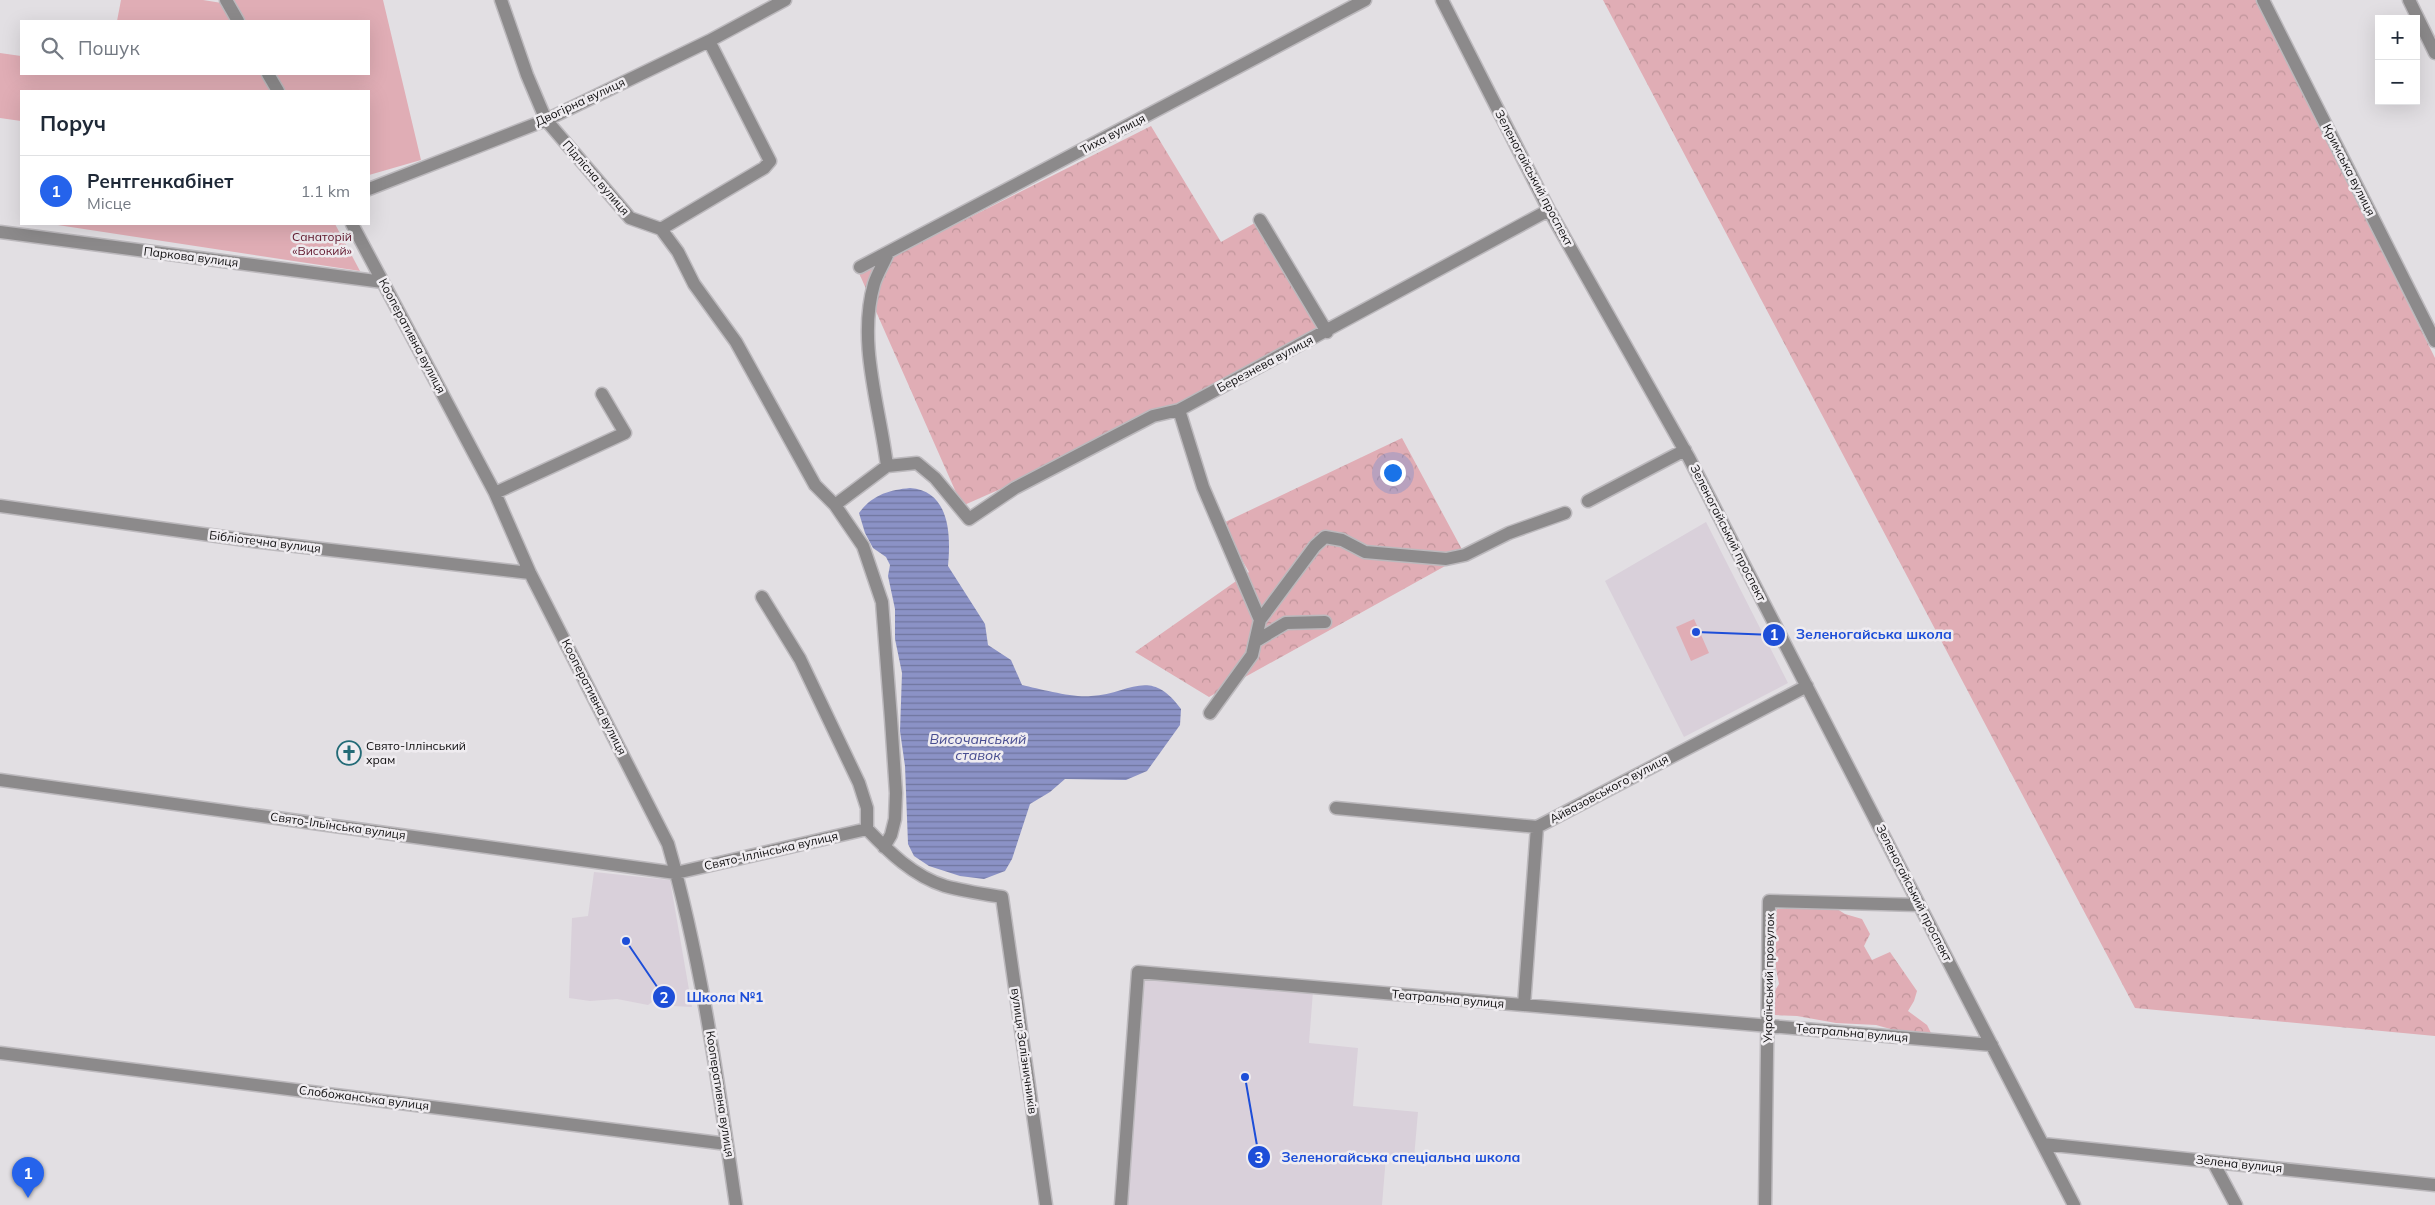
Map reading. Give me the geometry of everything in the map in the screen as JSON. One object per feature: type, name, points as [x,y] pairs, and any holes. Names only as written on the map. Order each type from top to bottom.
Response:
[{"type":"street","points":[[226,0],[237,20]]},
{"type":"street","name":"Підлісна вулиця","points":[[501,0],[527,75],[546,120],[630,218],[661,229]]},
{"type":"street","name":"Двогірна вулиця","points":[[370,189],[546,120],[709,40],[785,0]]},
{"type":"street","name":"Тиха вулиця","points":[[860,267],[1365,0]]},
{"type":"street","name":"Кримська вулиця","points":[[2263,0],[2435,341]]},
{"type":"street","points":[[2409,0],[2435,53]]},
{"type":"street","name":"Зеленогайський проспект","points":[[1446,1],[1549,210],[1685,450],[2074,1205]]},
{"type":"street","points":[[709,40],[770,161],[764,168],[661,229],[678,252],[694,284],[736,342],[816,486],[835,505],[863,546],[882,602],[896,793],[895,818],[891,835],[884,847],[867,829],[867,808],[859,783],[800,659],[762,597]]},
{"type":"street","points":[[269,75],[277,90]]},
{"type":"street","name":"Березнева вулиця","points":[[887,466],[916,463],[935,478],[969,519],[1016,488],[1153,416],[1179,410],[1327,332],[1549,210]]},
{"type":"street","points":[[1260,220],[1327,332]]},
{"type":"street","name":"Кооперативна вулиця","points":[[353,225],[495,493],[530,573],[668,844],[682,889],[704,994],[736,1205]]},
{"type":"street","name":"Паркова вулиця","points":[[0,232],[383,282]]},
{"type":"street","points":[[835,505],[887,466],[873,379],[869,312],[874,283],[888,253]]},
{"type":"street","points":[[495,493],[626,433],[602,394]]},
{"type":"street","points":[[1179,410],[1203,487],[1260,620]]},
{"type":"street","points":[[1588,501],[1685,450]]},
{"type":"street","name":"Бібліотечна вулиця","points":[[0,506],[253,541],[530,573]]},
{"type":"street","points":[[1210,713],[1252,655],[1260,620],[1315,546],[1325,537],[1342,540],[1365,552],[1446,559],[1464,555],[1509,533],[1565,513]]},
{"type":"street","points":[[1256,641],[1286,623],[1325,622]]},
{"type":"street","name":"Айвазовського вулиця","points":[[1336,808],[1537,827],[1807,686]]},
{"type":"street","name":"Свято-Ільїнська вулиця","points":[[0,780],[676,873]]},
{"type":"street","points":[[1524,1005],[1537,827]]},
{"type":"street","name":"Свято-Іллінська вулиця","points":[[676,873],[867,829]]},
{"type":"street","name":"вулиця Залізничників","points":[[884,847],[913,870],[944,885],[1002,898],[1046,1205]]},
{"type":"street","name":"Український провулок","points":[[1765,1205],[1769,901],[1920,905]]},
{"type":"street","name":"Театральна вулиця","points":[[1121,1205],[1138,972],[1992,1045]]},
{"type":"street","name":"Слобожанська вулиця","points":[[0,1053],[727,1144]]},
{"type":"street","name":"Зелена вулиця","points":[[2043,1144],[2435,1185]]},
{"type":"street","points":[[2213,1162],[2236,1205]]},
{"type":"shaded area","points":[[1706,522],[1788,683],[1684,737],[1605,581]]},
{"type":"shaded area","points":[[594,872],[670,880],[692,1007],[673,1006],[653,1001],[648,1005],[617,999],[590,1001],[569,998],[572,918],[588,916]]},
{"type":"shaded area","points":[[1142,976],[1313,991],[1309,1043],[1358,1048],[1353,1106],[1418,1112],[1414,1158],[1386,1156],[1382,1205],[1124,1205]]},
{"type":"green space","points":[[121,0],[203,0],[228,4],[235,0],[383,0],[421,160],[370,175],[370,90],[20,90],[20,121],[0,118],[0,53],[20,56],[20,75],[370,75],[370,20],[117,20]]},
{"type":"green space","points":[[1603,0],[2257,0],[2435,358],[2435,1036],[2135,1008]]},
{"type":"green space","points":[[1151,126],[1221,242],[1260,220],[1327,332],[1179,410],[962,506],[859,273]]},
{"type":"green space","name":"Санаторій «Високий»","points":[[58,225],[336,225],[360,271]]},
{"type":"green space","points":[[1402,438],[1465,555],[1209,697],[1135,652],[1249,572],[1221,524]]},
{"type":"green space","points":[[1694,619],[1709,653],[1691,661],[1676,627]]},
{"type":"green space","points":[[1808,906],[1834,907],[1845,914],[1862,919],[1870,934],[1864,946],[1872,960],[1890,952],[1917,991],[1908,1011],[1927,1025],[1931,1033],[1905,1033],[1876,1025],[1836,1023],[1797,1016],[1775,1015],[1772,995],[1779,984],[1773,937],[1777,909],[1797,909]]},
{"type":"water","name":"Височанський ставок","points":[[910,488],[923,491],[933,497],[940,506],[948,528],[948,566],[985,624],[988,645],[1011,660],[1022,685],[1056,693],[1091,696],[1149,685],[1170,696],[1181,709],[1180,725],[1147,771],[1126,780],[1065,779],[1050,792],[1030,804],[1012,859],[1005,871],[984,879],[960,876],[929,866],[914,856],[908,844],[905,766],[900,731],[902,673],[895,639],[895,609],[888,576],[890,565],[886,557],[873,548],[865,533],[859,513],[882,494]]},
{"type":"place","name":"Зеленогайська школа","points":[[1696,632]]},
{"type":"place","name":"Свято-Іллінський храм","points":[[349,753]]},
{"type":"place","name":"Школа №1","points":[[626,941]]},
{"type":"place","name":"Зеленогайська спеціальна школа","points":[[1245,1077]]},
{"type":"place","name":"Рентгенкабінет","points":[[28,1198]]}]
